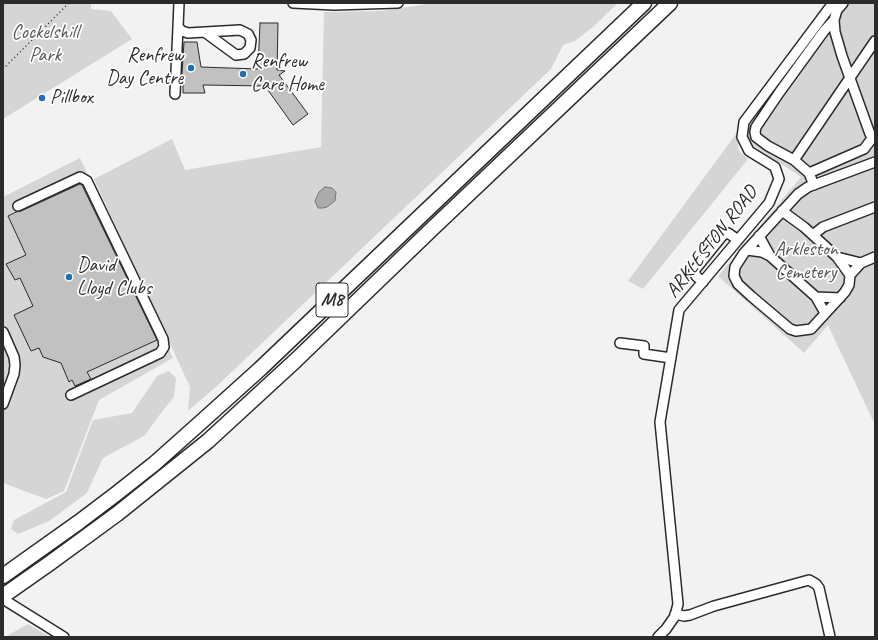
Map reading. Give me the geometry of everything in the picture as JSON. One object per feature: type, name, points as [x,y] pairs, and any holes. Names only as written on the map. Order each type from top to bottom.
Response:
[{"type":"highway","name":"M8","points":[[3,576],[116,494],[154,464],[188,434],[260,369],[644,3]]},
{"type":"highway","name":"M8","points":[[3,596],[117,514],[208,441],[295,361],[670,3]]},
{"type":"street","points":[[175,94],[179,3]]},
{"type":"street","points":[[293,3],[398,3]]},
{"type":"street","name":"ARKLESTON ROAD","points":[[658,637],[666,629],[675,614],[678,604],[660,422],[679,310],[769,203],[779,179],[775,167],[749,151],[742,137],[744,122],[833,3]]},
{"type":"street","points":[[809,173],[864,149],[874,137],[870,134],[835,32],[834,20],[837,10],[843,3]]},
{"type":"street","points":[[814,185],[809,173],[794,160],[768,146],[756,137],[755,132],[756,126],[819,37],[834,20]]},
{"type":"street","points":[[178,27],[182,31],[188,33],[206,32]]},
{"type":"street","points":[[794,160],[875,41]]},
{"type":"street","points":[[842,56],[847,62],[858,65]]},
{"type":"street","points":[[875,162],[814,185],[798,194],[747,250],[734,267],[734,276],[738,284],[790,329],[796,331],[811,329],[840,298],[849,285],[850,275],[860,263],[875,257]]},
{"type":"street","points":[[18,206],[80,177],[87,181],[163,339],[164,347],[160,353],[71,395]]},
{"type":"street","points":[[813,235],[824,227],[875,207]]},
{"type":"street","points":[[782,211],[813,235],[837,257],[850,275]]},
{"type":"street","points":[[703,282],[696,276],[694,271],[723,235],[728,233],[738,240]]},
{"type":"street","points":[[759,236],[770,256],[816,297],[825,313]]},
{"type":"street","points":[[747,250],[762,252],[770,256]]},
{"type":"street","points":[[837,257],[860,263]]},
{"type":"street","points":[[816,297],[840,298]]},
{"type":"street","points":[[3,332],[14,357],[15,365],[14,374],[3,404]]},
{"type":"street","points":[[620,343],[644,346],[644,354],[671,358]]},
{"type":"street","points":[[675,614],[684,616],[690,615],[714,606],[809,580],[816,584],[819,588],[830,637]]},
{"type":"street","points":[[3,599],[64,637]]},
{"type":"path","points":[[3,69],[69,3]]},
{"type":"green space","name":"Cockelshill Park","points":[[3,3],[91,3],[91,9],[111,11],[132,39],[3,119]]},
{"type":"green space","points":[[433,3],[618,3],[594,26],[575,41],[563,45],[551,69],[219,384],[188,411],[190,387],[94,179],[172,139],[185,170],[321,147],[324,12],[383,11]]},
{"type":"green space","name":"Arkleston Cemetery","points":[[837,3],[875,3],[875,425],[828,325],[804,353],[718,276],[801,177],[754,146],[748,138],[748,131],[750,124],[825,17]]},
{"type":"green space","points":[[736,134],[739,151],[748,159],[643,289],[628,281]]},
{"type":"green space","name":"David Lloyd Clubs","points":[[80,158],[173,358],[99,400],[64,491],[46,499],[3,483],[3,197]]},
{"type":"green space","points":[[169,371],[176,378],[174,397],[144,436],[103,458],[87,493],[49,521],[18,534],[11,529],[14,520],[66,492],[93,420],[132,413],[157,376]]},
{"type":"green space","points":[[28,624],[50,637],[5,637]]},
{"type":"shaded area","points":[[325,187],[332,188],[336,192],[335,201],[327,207],[318,208],[315,201],[319,192]]},
{"type":"building","name":"Renfrew Care Home","points":[[260,23],[278,23],[277,70],[285,71],[279,75],[308,114],[293,125],[265,86],[203,85],[205,93],[183,93],[182,74],[184,42],[197,42],[201,67],[258,69]]},
{"type":"building","points":[[80,184],[82,185],[157,340],[87,372],[91,379],[75,386],[72,380],[69,382],[61,363],[43,357],[39,348],[31,351],[14,315],[33,306],[20,278],[15,280],[6,264],[26,255],[8,216]]},
{"type":"place","name":"Renfrew Day Centre","points":[[191,68]]},
{"type":"place","name":"Renfrew Care Home","points":[[243,74]]},
{"type":"place","name":"Pillbox","points":[[42,98]]},
{"type":"place","name":"David Lloyd Clubs","points":[[69,277]]}]
